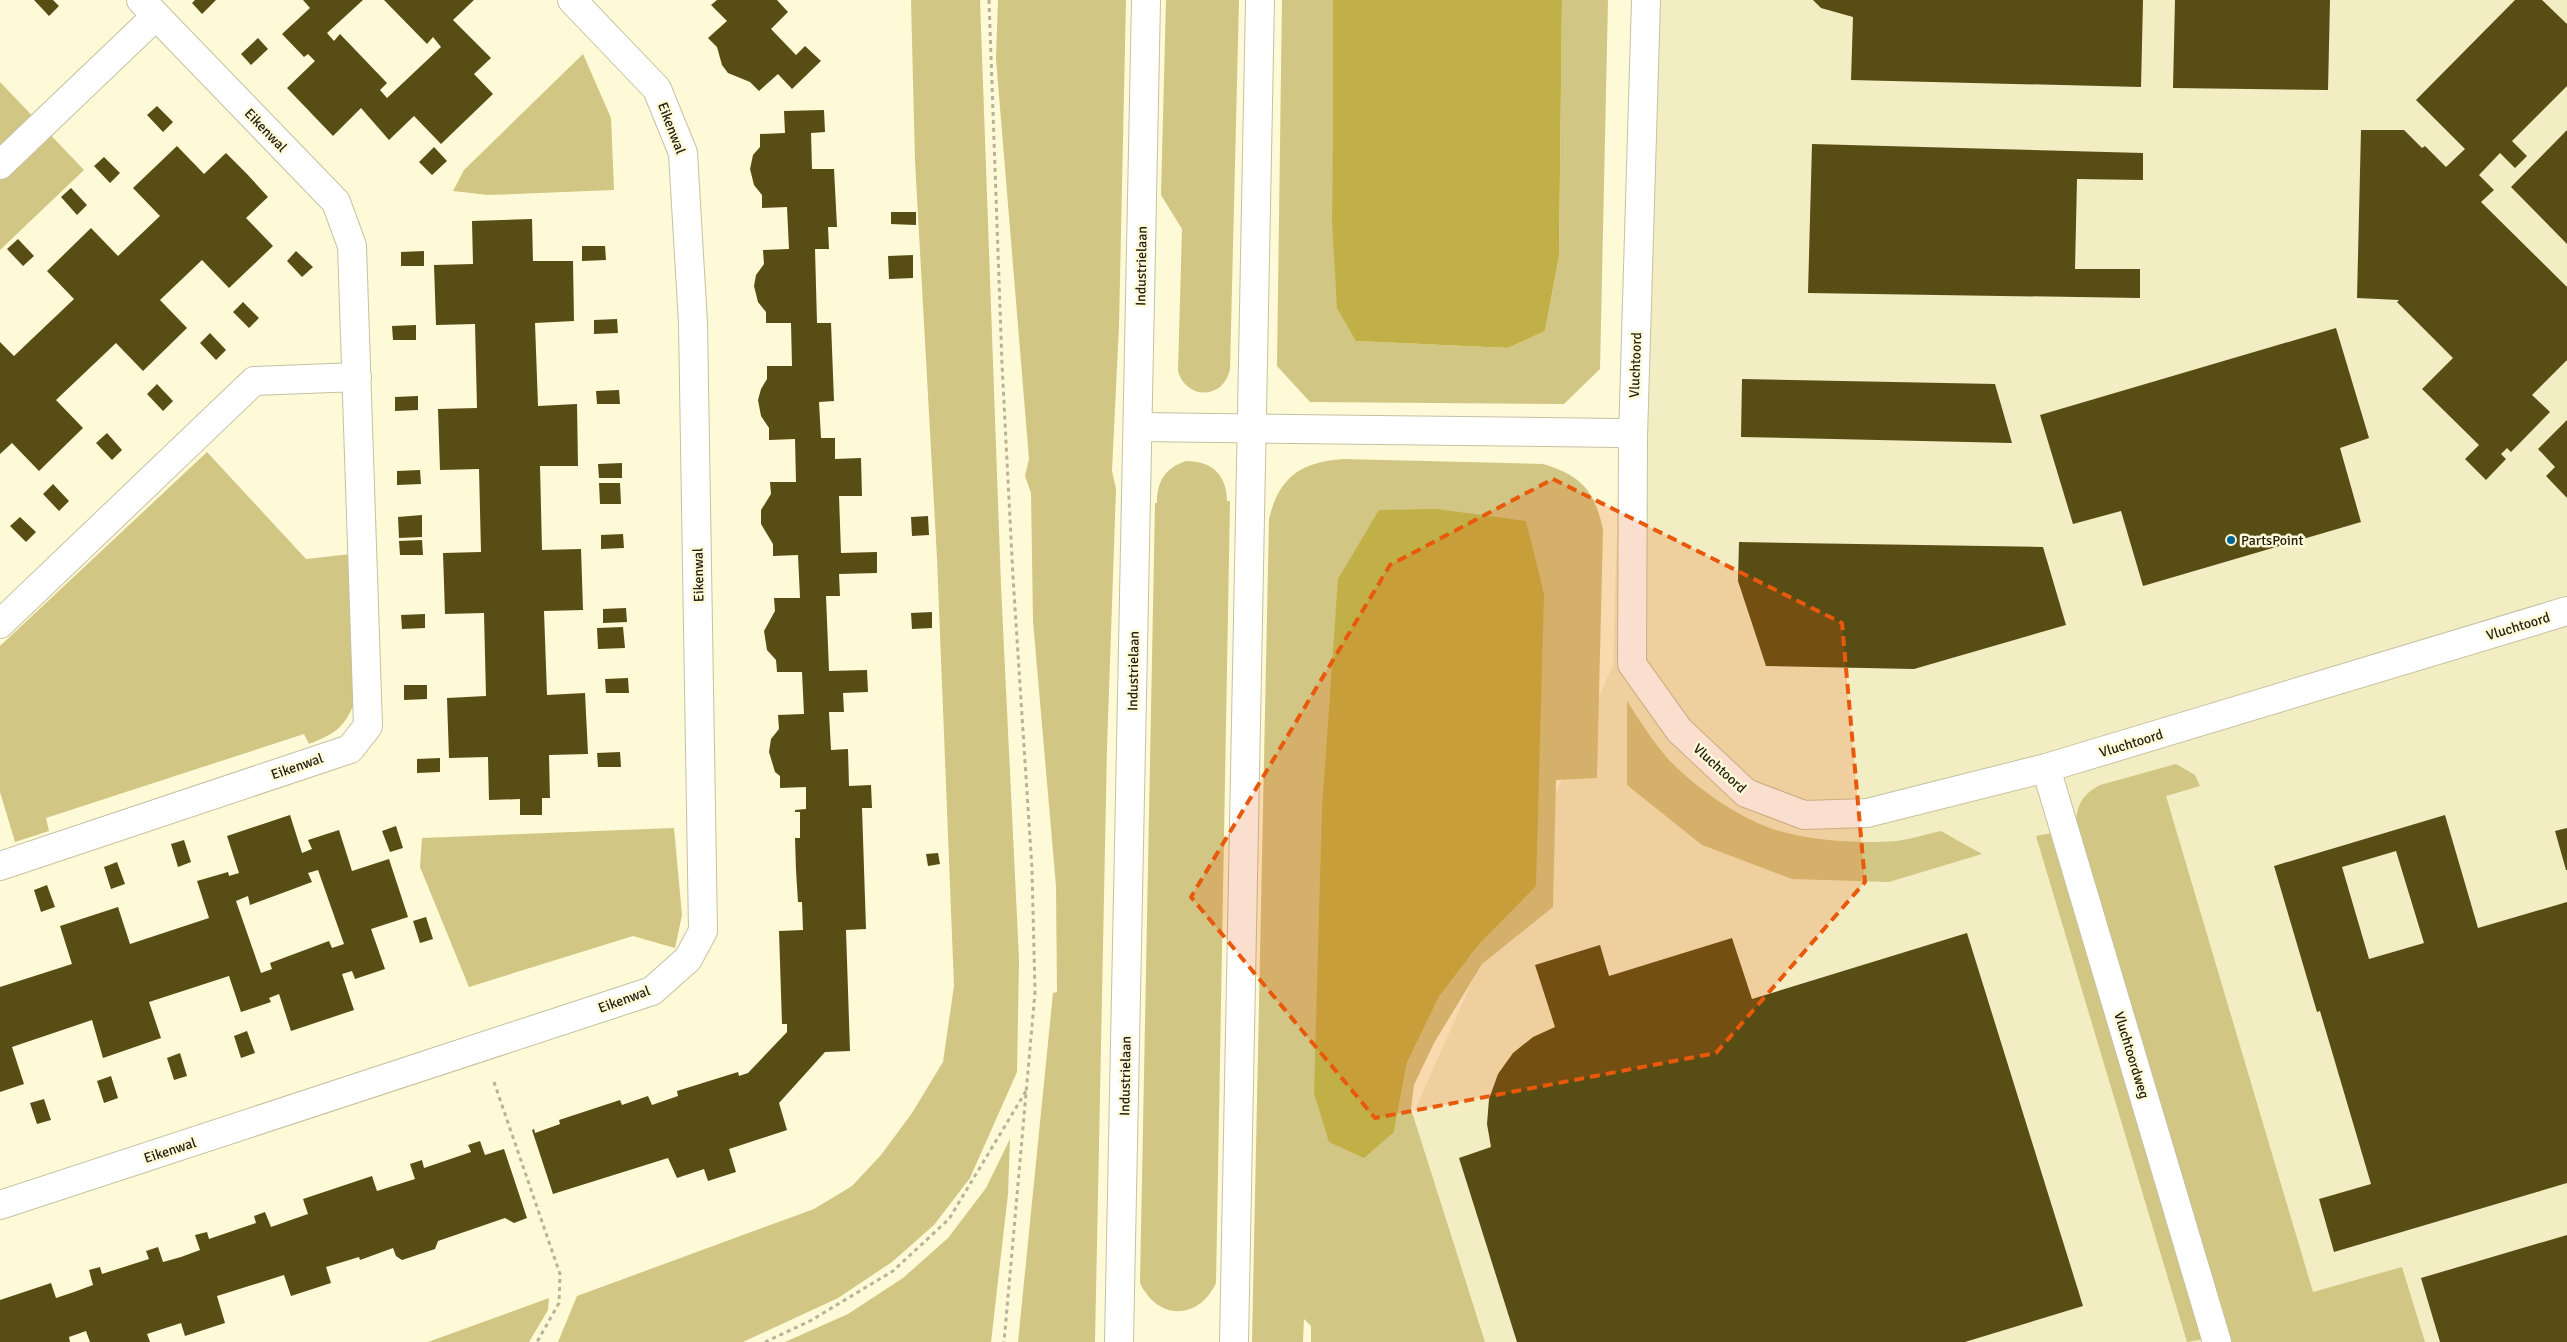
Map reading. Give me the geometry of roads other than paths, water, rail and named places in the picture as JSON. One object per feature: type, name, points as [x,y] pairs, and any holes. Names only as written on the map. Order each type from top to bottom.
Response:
[{"type":"street","name":"Eikenwal","points":[[0,1205],[652,991],[688,959],[703,931],[693,332],[683,153],[656,89],[572,0]]},
{"type":"street","name":"Industrielaan","points":[[1119,1342],[1146,0]]},
{"type":"street","points":[[1234,1342],[1260,0]]},
{"type":"street","name":"Vluchtoord","points":[[1646,0],[1633,437],[1632,664],[1679,730],[1746,793],[1804,816],[1867,813],[2046,768],[2567,611]]},
{"type":"street","name":"Eikenwal","points":[[0,165],[149,8],[336,202],[352,246],[368,726],[350,749],[0,866]]},
{"type":"street","points":[[0,624],[254,381],[357,377]]},
{"type":"street","points":[[1138,428],[1620,433],[1633,437]]},
{"type":"street","name":"Vluchtoordweg","points":[[2046,768],[2217,1342]]},
{"type":"place","name":"PartsPoint","points":[[2231,540]]}]
